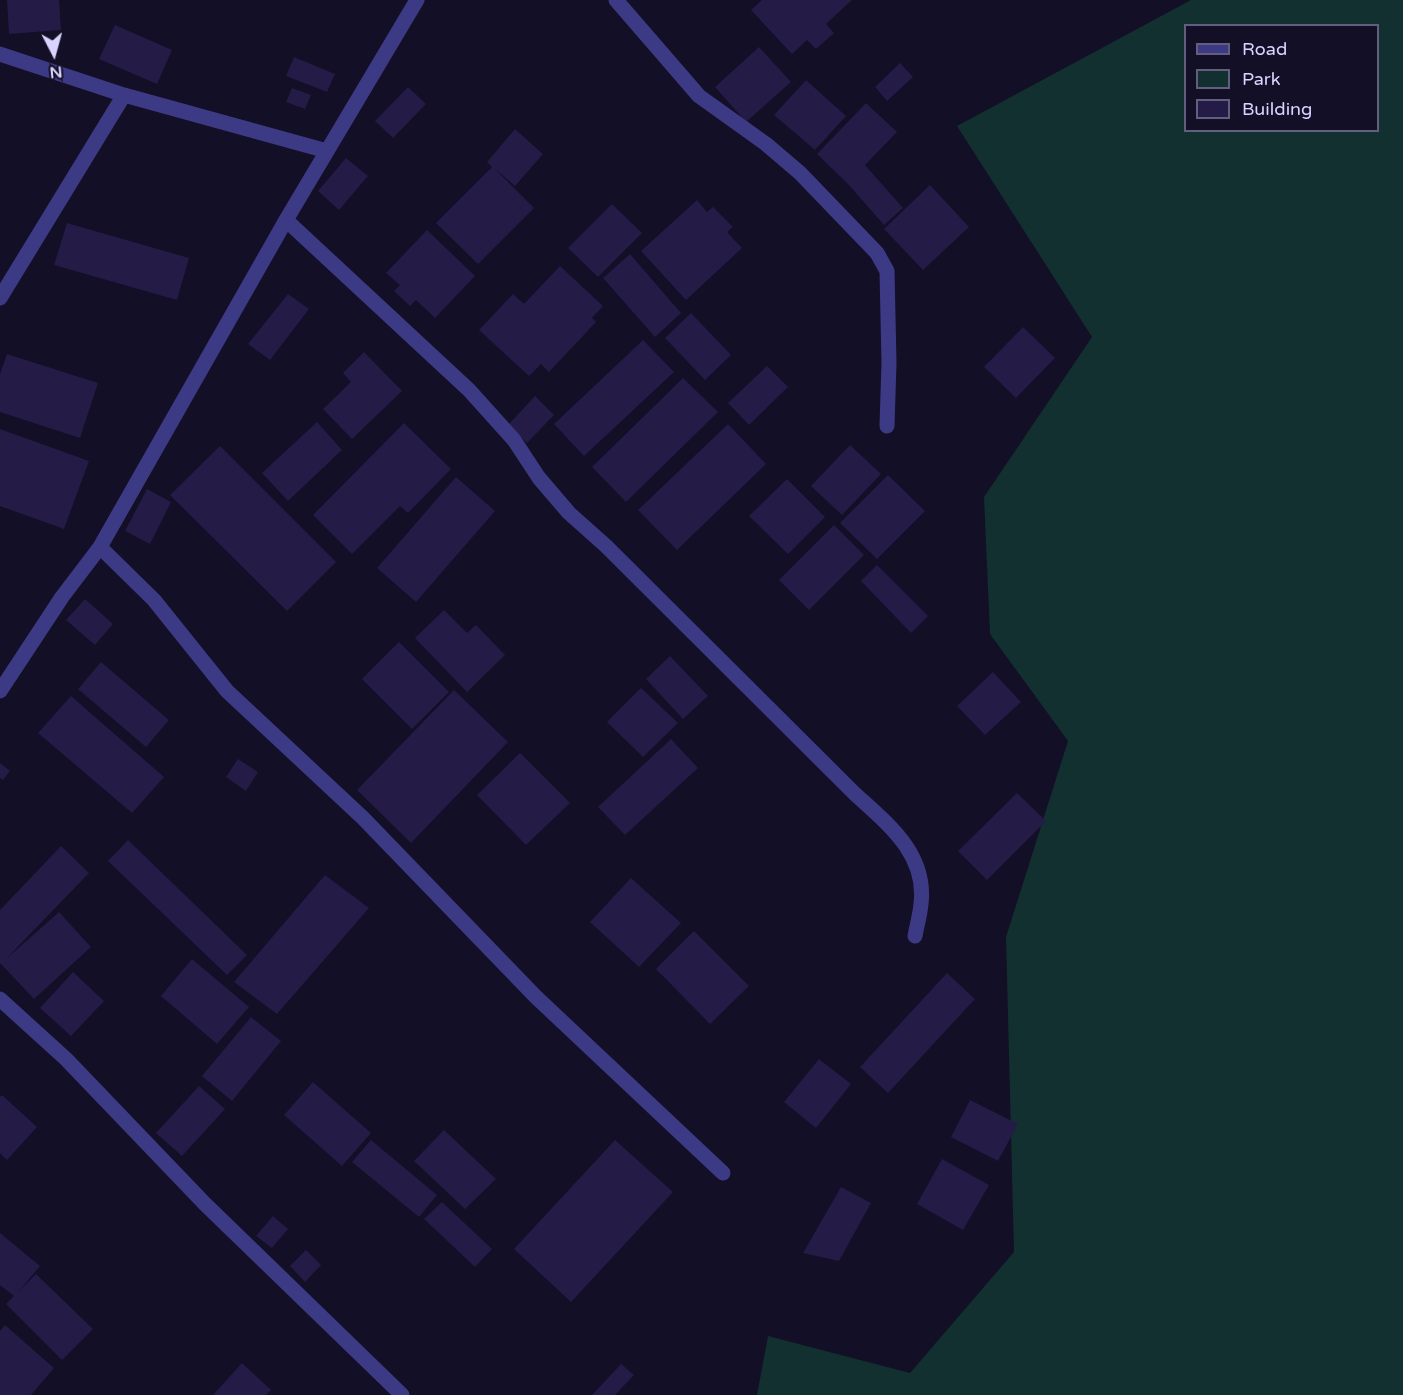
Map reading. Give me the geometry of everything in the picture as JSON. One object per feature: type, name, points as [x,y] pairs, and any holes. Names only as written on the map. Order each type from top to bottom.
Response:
[{"type":"street","points":[[0,691],[62,597],[100,547],[286,220],[417,0]]},
{"type":"street","points":[[616,0],[699,96],[775,151],[800,173],[877,253],[887,271],[889,363],[887,426]]},
{"type":"street","points":[[0,54],[124,95],[327,151]]},
{"type":"street","points":[[0,298],[124,95]]},
{"type":"street","points":[[286,220],[469,390],[514,440],[539,478],[569,513],[606,546],[855,794],[898,833],[913,858],[921,879],[922,902],[915,936]]},
{"type":"street","points":[[100,547],[154,600],[227,691],[363,818],[536,997],[723,1173]]},
{"type":"street","points":[[0,999],[66,1059],[205,1204],[402,1395]]},
{"type":"green space","points":[[1191,0],[1403,0],[1403,1395],[757,1395],[768,1336],[910,1373],[1014,1252],[1006,937],[1068,741],[990,634],[984,497],[1092,337],[957,126]]},
{"type":"building","points":[[7,0],[59,0],[61,30],[9,34]]},
{"type":"building","points":[[762,0],[852,0],[826,24],[834,33],[816,49],[807,40],[792,54],[751,10]]},
{"type":"building","points":[[115,25],[172,50],[157,84],[99,59]]},
{"type":"building","points":[[759,47],[791,82],[746,122],[715,87]]},
{"type":"building","points":[[294,57],[335,74],[327,92],[286,76]]},
{"type":"building","points":[[900,63],[913,77],[887,101],[875,87]]},
{"type":"building","points":[[806,80],[846,116],[815,150],[774,115]]},
{"type":"building","points":[[408,87],[426,104],[393,138],[375,121]]},
{"type":"building","points":[[292,88],[311,95],[305,109],[286,102]]},
{"type":"building","points":[[866,103],[897,132],[865,165],[903,208],[884,225],[848,184],[817,154]]},
{"type":"building","points":[[515,129],[543,154],[515,186],[494,168],[534,208],[478,264],[436,223],[492,167],[487,162]]},
{"type":"building","points":[[346,158],[368,176],[339,210],[318,191]]},
{"type":"building","points":[[930,185],[969,227],[923,270],[884,229]]},
{"type":"building","points":[[697,200],[707,212],[713,207],[733,227],[727,232],[742,248],[686,300],[641,251]]},
{"type":"building","points":[[612,204],[642,233],[598,277],[568,248]]},
{"type":"building","points":[[67,223],[189,258],[177,300],[54,265]]},
{"type":"building","points":[[427,230],[475,276],[435,318],[416,300],[410,306],[394,291],[400,285],[386,273]]},
{"type":"building","points":[[630,254],[681,313],[655,337],[603,278]]},
{"type":"building","points":[[560,266],[603,306],[592,318],[596,322],[549,372],[541,364],[529,376],[479,330],[513,294],[524,304]]},
{"type":"building","points":[[288,294],[309,309],[270,360],[248,344]]},
{"type":"building","points":[[691,313],[731,355],[705,380],[665,338]]},
{"type":"building","points":[[1023,327],[1055,358],[1016,398],[984,367]]},
{"type":"building","points":[[643,340],[674,372],[584,456],[554,424]]},
{"type":"building","points":[[364,352],[402,391],[352,439],[323,409],[351,382],[343,373]]},
{"type":"building","points":[[7,354],[98,383],[80,438],[0,412],[0,374]]},
{"type":"building","points":[[767,366],[788,387],[749,425],[728,403]]},
{"type":"building","points":[[683,378],[718,412],[626,502],[592,467]]},
{"type":"building","points":[[535,396],[554,415],[527,443],[508,425]]},
{"type":"building","points":[[317,422],[342,450],[288,501],[262,473]]},
{"type":"building","points":[[404,423],[451,469],[408,513],[400,506],[352,554],[313,515]]},
{"type":"building","points":[[728,424],[766,464],[677,550],[638,510]]},
{"type":"building","points":[[0,429],[89,461],[64,529],[0,506]]},
{"type":"building","points":[[850,445],[881,474],[842,515],[811,486]]},
{"type":"building","points":[[220,446],[336,562],[287,611],[170,495]]},
{"type":"building","points":[[888,475],[925,511],[877,559],[840,523]]},
{"type":"building","points":[[456,477],[495,511],[416,602],[377,568]]},
{"type":"building","points":[[787,479],[825,517],[788,554],[749,516]]},
{"type":"building","points":[[147,489],[171,502],[150,544],[125,531]]},
{"type":"building","points":[[834,525],[864,555],[809,610],[779,580]]},
{"type":"building","points":[[877,565],[928,616],[911,633],[861,581]]},
{"type":"building","points":[[85,599],[113,624],[95,645],[66,620]]},
{"type":"building","points":[[444,610],[467,633],[476,625],[505,655],[467,692],[415,638]]},
{"type":"building","points":[[399,642],[449,692],[412,729],[362,679]]},
{"type":"building","points":[[670,656],[708,696],[683,719],[646,679]]},
{"type":"building","points":[[101,662],[169,720],[146,747],[78,689]]},
{"type":"building","points":[[993,672],[1021,702],[985,735],[957,706]]},
{"type":"building","points":[[641,688],[678,723],[643,757],[607,722]]},
{"type":"building","points":[[454,690],[508,742],[411,843],[357,790]]},
{"type":"building","points":[[71,696],[164,777],[132,813],[38,733]]},
{"type":"building","points":[[671,739],[698,768],[625,835],[598,807]]},
{"type":"building","points":[[520,753],[570,803],[526,845],[477,795]]},
{"type":"building","points":[[238,759],[258,772],[246,791],[226,777]]},
{"type":"building","points":[[0,763],[10,771],[3,780],[0,778]]},
{"type":"building","points":[[1017,793],[1046,821],[987,880],[958,851]]},
{"type":"building","points":[[128,840],[247,955],[227,975],[108,861]]},
{"type":"building","points":[[61,846],[89,873],[6,959],[59,912],[91,947],[34,999],[0,963],[0,910]]},
{"type":"building","points":[[325,875],[369,908],[277,1014],[234,982]]},
{"type":"building","points":[[631,878],[681,923],[639,967],[590,922]]},
{"type":"building","points":[[694,931],[749,986],[710,1024],[656,969]]},
{"type":"building","points":[[192,959],[249,1007],[217,1044],[161,996]]},
{"type":"building","points":[[73,972],[104,1001],[71,1036],[40,1008]]},
{"type":"building","points":[[947,973],[975,999],[888,1093],[860,1067]]},
{"type":"building","points":[[251,1017],[281,1041],[232,1101],[202,1076]]},
{"type":"building","points":[[819,1059],[851,1084],[816,1128],[784,1102]]},
{"type":"building","points":[[313,1082],[371,1133],[342,1166],[284,1115]]},
{"type":"building","points":[[199,1086],[225,1109],[182,1156],[156,1133]]},
{"type":"building","points":[[2,1095],[37,1127],[7,1160],[0,1153],[0,1097]]},
{"type":"building","points":[[970,1100],[1018,1124],[998,1161],[951,1137]]},
{"type":"building","points":[[444,1130],[496,1179],[465,1209],[414,1161]]},
{"type":"building","points":[[371,1140],[437,1195],[419,1217],[352,1162]]},
{"type":"building","points":[[615,1140],[673,1192],[571,1302],[514,1249]]},
{"type":"building","points":[[942,1159],[989,1185],[963,1230],[917,1204]]},
{"type":"building","points":[[841,1187],[871,1203],[839,1261],[803,1253]]},
{"type":"building","points":[[442,1202],[492,1249],[475,1267],[424,1219]]},
{"type":"building","points":[[273,1216],[288,1229],[272,1248],[256,1236]]},
{"type":"building","points":[[0,1233],[40,1266],[18,1292],[36,1274],[93,1329],[62,1360],[6,1304],[14,1296],[0,1285]]},
{"type":"building","points":[[306,1250],[321,1265],[305,1282],[290,1266]]},
{"type":"building","points":[[5,1325],[54,1368],[31,1395],[0,1395],[0,1331]]},
{"type":"building","points":[[242,1363],[271,1390],[266,1395],[213,1395]]},
{"type":"building","points":[[621,1364],[634,1375],[615,1395],[592,1395]]}]
